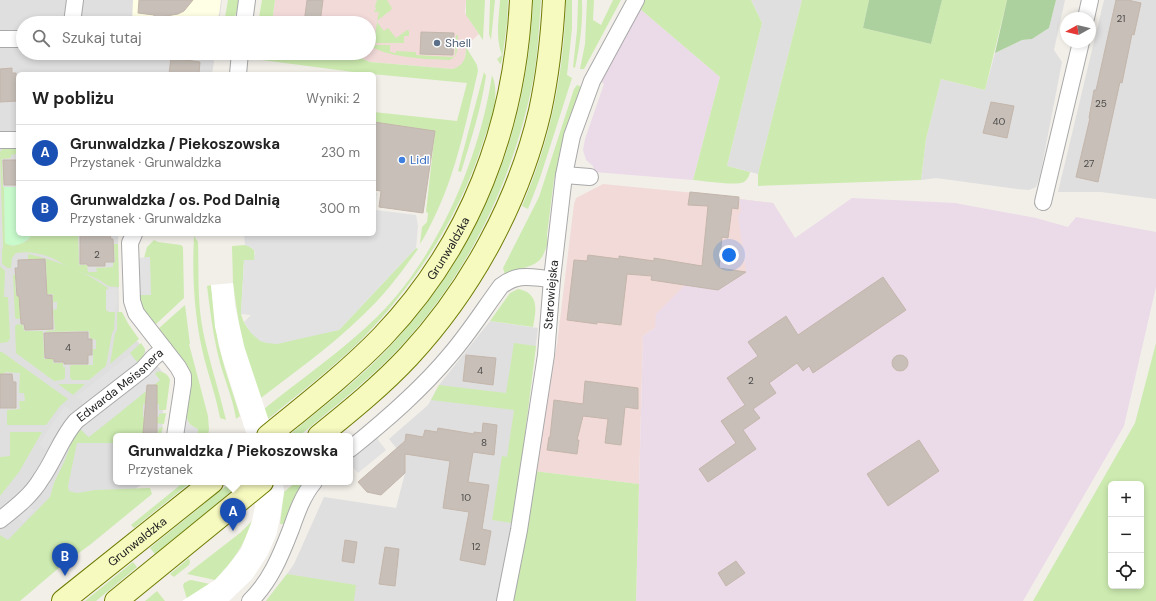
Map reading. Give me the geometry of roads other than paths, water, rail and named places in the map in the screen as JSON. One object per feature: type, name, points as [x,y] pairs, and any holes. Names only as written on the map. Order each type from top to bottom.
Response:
[{"type":"main road","name":"Grunwaldzka","points":[[272,433],[341,375],[382,337],[417,296],[449,249],[476,198],[501,130],[513,74],[519,32],[521,0]]},
{"type":"main road","points":[[323,433],[378,386],[414,350],[449,308],[474,271],[485,251],[510,198],[532,138],[547,71],[554,0]]},
{"type":"main road","name":"Grunwaldzka","points":[[63,601],[208,485]]},
{"type":"main road","points":[[116,601],[258,485]]},
{"type":"street","points":[[73,16],[76,0]]},
{"type":"street","points":[[245,16],[247,0]]},
{"type":"street","name":"Starowiejska","points":[[505,601],[519,530],[546,355],[552,279],[564,175],[572,136],[589,87],[636,0]]},
{"type":"street","points":[[1087,12],[1090,0]]},
{"type":"street","points":[[0,39],[16,39]]},
{"type":"street","points":[[1043,202],[1079,48]]},
{"type":"street","points":[[238,72],[239,60]]},
{"type":"street","points":[[0,140],[16,140]]},
{"type":"street","points":[[564,175],[590,177]]},
{"type":"street","name":"Edwarda Meissnera","points":[[0,520],[36,487],[69,431],[76,422],[143,369],[154,356],[164,349],[136,313],[132,301],[130,243],[133,236]]},
{"type":"street","points":[[353,446],[408,400],[436,370],[474,325],[501,286],[507,281],[524,276],[552,279]]},
{"type":"street","points":[[164,349],[183,376],[175,433]]},
{"type":"street","points":[[250,601],[270,575],[299,507],[312,485]]},
{"type":"place","name":"Shell","points":[[437,43]]},
{"type":"place","name":"Lidl","points":[[402,160]]},
{"type":"place","name":"Grunwaldzka / Piekoszowska","points":[[233,531]]},
{"type":"place","name":"Grunwaldzka / os. Pod Dalnią","points":[[65,576]]}]
